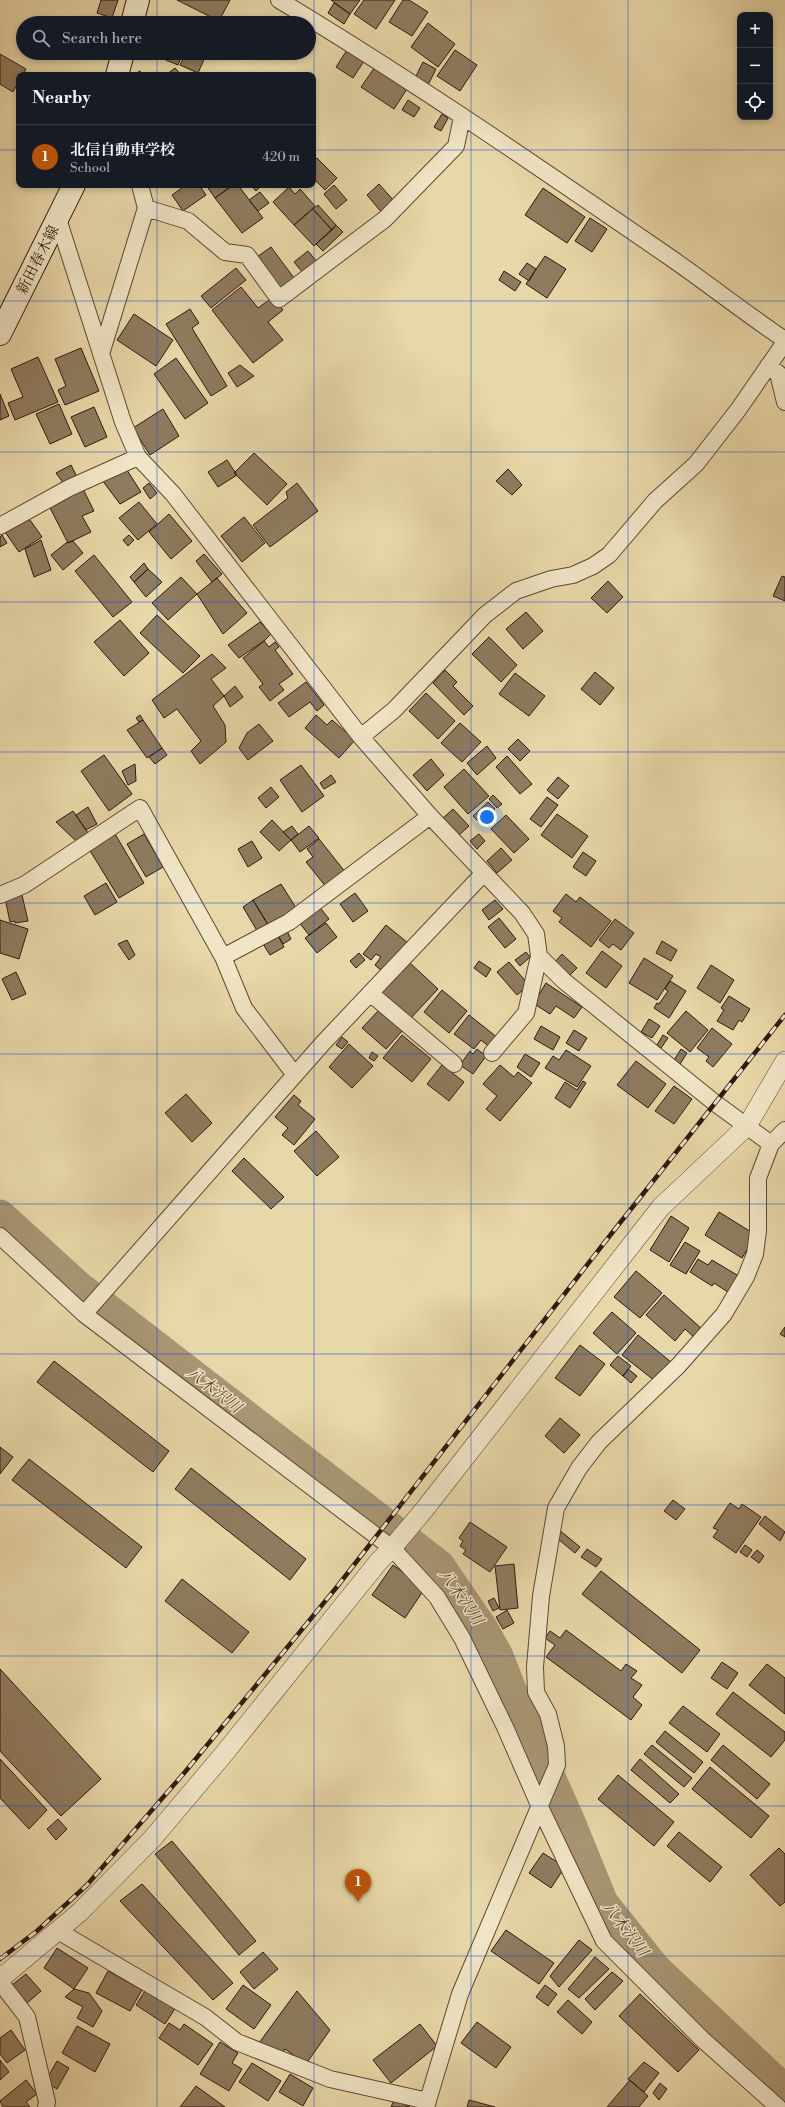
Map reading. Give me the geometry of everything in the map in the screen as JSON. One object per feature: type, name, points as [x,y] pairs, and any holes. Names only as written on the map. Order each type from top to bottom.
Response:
[{"type":"main road","points":[[134,16],[138,0]]},
{"type":"main road","points":[[118,72],[121,60]]},
{"type":"main road","name":"新田春木線","points":[[0,334],[73,188]]},
{"type":"street","points":[[278,0],[305,16]]},
{"type":"street","points":[[316,23],[368,54],[669,257],[785,341],[738,410],[696,464],[655,501],[609,555],[593,566],[573,575],[551,579],[516,591],[485,615],[394,710],[361,737]]},
{"type":"street","points":[[146,208],[188,222],[225,252],[247,255],[279,299],[384,218],[456,146],[462,117]]},
{"type":"street","points":[[101,354],[146,208],[141,188]]},
{"type":"street","points":[[58,220],[101,354],[124,422],[138,457],[173,494],[361,737],[483,874],[522,913],[536,934],[539,956],[526,1013],[492,1053]]},
{"type":"street","points":[[768,366],[778,373],[785,402]]},
{"type":"street","points":[[0,526],[69,488],[138,457]]},
{"type":"street","points":[[0,894],[24,885],[140,808],[223,957],[244,1008],[294,1075]]},
{"type":"street","points":[[223,957],[289,922],[430,816]]},
{"type":"street","points":[[87,1311],[105,1288],[294,1075],[483,874]]},
{"type":"street","points":[[539,956],[564,981],[715,1103],[771,1144]]},
{"type":"street","points":[[370,993],[454,1064]]},
{"type":"street","points":[[46,2107],[47,2102],[27,2018],[0,1980],[80,1912],[152,1840],[223,1755],[379,1562],[424,1510],[661,1207],[747,1126],[785,1061]]},
{"type":"street","points":[[58,1930],[205,2018],[237,2042],[330,2078],[427,2104],[460,1994],[540,1801],[557,1765],[556,1746],[548,1714],[536,1692],[535,1667],[541,1596],[556,1508],[583,1462],[599,1442],[678,1366],[724,1314],[746,1277],[755,1254],[758,1178],[771,1144],[785,1130]]},
{"type":"street","points":[[0,1236],[87,1311],[392,1548],[437,1597],[462,1638],[540,1801],[604,1941],[702,2039],[778,2107]]},
{"type":"building","points":[[101,0],[118,0],[113,16],[106,16],[97,13]]},
{"type":"building","points":[[177,0],[230,0],[222,16],[209,16]]},
{"type":"building","points":[[331,0],[360,0],[350,14]]},
{"type":"building","points":[[364,0],[395,0],[376,29],[354,14]]},
{"type":"building","points":[[403,0],[409,0],[428,12],[412,36],[389,22]]},
{"type":"building","points":[[334,3],[350,14],[344,24],[328,13]]},
{"type":"building","points":[[428,23],[455,44],[438,67],[411,47]]},
{"type":"building","points":[[347,50],[364,61],[353,78],[336,67]]},
{"type":"building","points":[[455,50],[477,65],[460,91],[437,76]]},
{"type":"building","points":[[0,54],[26,69],[24,72],[16,72],[16,86],[13,92],[0,84]]},
{"type":"building","points":[[166,60],[180,60],[178,65]]},
{"type":"building","points":[[182,60],[204,60],[198,72],[180,65]]},
{"type":"building","points":[[423,62],[436,69],[428,85],[415,78]]},
{"type":"building","points":[[375,67],[407,89],[394,109],[361,87]]},
{"type":"building","points":[[175,68],[178,72],[170,72]]},
{"type":"building","points":[[408,100],[420,108],[414,117],[402,110]]},
{"type":"building","points":[[442,114],[448,118],[441,131],[434,127]]},
{"type":"building","points":[[317,158],[337,178],[325,190],[316,181]]},
{"type":"building","points":[[379,184],[395,202],[382,213],[367,195]]},
{"type":"building","points":[[334,185],[347,200],[336,209],[324,194]]},
{"type":"building","points":[[182,188],[201,188],[206,195],[183,211],[172,195]]},
{"type":"building","points":[[208,188],[229,188],[215,198]]},
{"type":"building","points":[[229,188],[240,188],[263,218],[242,233],[215,198]]},
{"type":"building","points":[[288,188],[290,188],[295,194],[300,189],[315,206],[294,225],[273,202]]},
{"type":"building","points":[[543,188],[585,217],[567,243],[525,215]]},
{"type":"building","points":[[260,192],[269,203],[258,211],[249,200]]},
{"type":"building","points":[[318,205],[336,225],[332,230],[313,209]]},
{"type":"building","points":[[313,209],[332,230],[314,246],[294,225]]},
{"type":"building","points":[[590,218],[607,229],[592,252],[575,241]]},
{"type":"building","points":[[336,225],[343,232],[323,251],[316,244]]},
{"type":"building","points":[[271,247],[294,278],[270,296],[247,264]]},
{"type":"building","points":[[308,251],[318,263],[304,274],[294,262]]},
{"type":"building","points":[[545,256],[566,269],[547,298],[526,284]]},
{"type":"building","points":[[527,263],[536,269],[529,281],[519,274]]},
{"type":"building","points":[[236,268],[246,280],[211,308],[201,296]]},
{"type":"building","points":[[504,271],[521,282],[515,291],[499,280]]},
{"type":"building","points":[[241,287],[258,308],[273,297],[283,310],[268,322],[283,340],[253,363],[212,310]]},
{"type":"building","points":[[190,309],[199,323],[192,328],[227,386],[211,396],[166,324]]},
{"type":"building","points":[[134,314],[173,340],[156,366],[117,340]]},
{"type":"building","points":[[81,348],[99,391],[65,405],[58,390],[66,386],[55,359]]},
{"type":"building","points":[[38,357],[58,402],[15,420],[8,403],[23,397],[11,369]]},
{"type":"building","points":[[176,358],[208,403],[185,419],[154,374]]},
{"type":"building","points":[[240,365],[254,376],[237,387],[228,373]]},
{"type":"building","points":[[0,394],[9,416],[0,420]]},
{"type":"building","points":[[59,404],[72,434],[50,444],[36,414]]},
{"type":"building","points":[[94,407],[107,437],[85,447],[71,417]]},
{"type":"building","points":[[163,409],[179,436],[150,455],[133,428]]},
{"type":"building","points":[[254,453],[287,484],[267,505],[234,473]]},
{"type":"building","points":[[227,460],[237,475],[218,487],[208,472]]},
{"type":"building","points":[[71,465],[77,477],[64,484],[56,473]]},
{"type":"building","points":[[125,467],[141,492],[120,504],[102,480]]},
{"type":"building","points":[[508,469],[522,485],[512,495],[496,481]]},
{"type":"building","points":[[80,483],[94,511],[82,516],[91,532],[68,543],[46,500]]},
{"type":"building","points":[[149,483],[157,493],[150,499],[143,488]]},
{"type":"building","points":[[297,483],[318,511],[270,547],[253,525],[288,498],[286,492]]},
{"type":"building","points":[[139,502],[157,524],[138,540],[119,518]]},
{"type":"building","points":[[25,513],[42,537],[19,552],[3,529]]},
{"type":"building","points":[[169,514],[192,541],[171,559],[149,532]]},
{"type":"building","points":[[244,517],[265,543],[242,562],[221,536]]},
{"type":"building","points":[[2,535],[7,543],[0,547],[0,537]]},
{"type":"building","points":[[129,535],[134,540],[128,546],[123,540]]},
{"type":"building","points":[[41,540],[51,570],[34,577],[25,549]]},
{"type":"building","points":[[73,541],[83,553],[63,570],[51,555],[66,543]]},
{"type":"building","points":[[204,554],[222,574],[212,582],[196,561]]},
{"type":"building","points":[[94,555],[132,602],[113,617],[75,571]]},
{"type":"building","points":[[144,563],[148,569],[134,582],[130,577]]},
{"type":"building","points":[[148,569],[162,582],[146,597],[134,582]]},
{"type":"building","points":[[782,576],[785,577],[785,601],[773,596]]},
{"type":"building","points":[[181,577],[197,594],[168,620],[152,603]]},
{"type":"building","points":[[217,578],[247,613],[223,634],[197,594]]},
{"type":"building","points":[[608,581],[623,597],[607,613],[591,598]]},
{"type":"building","points":[[526,612],[543,631],[523,649],[506,629]]},
{"type":"building","points":[[157,615],[200,656],[183,673],[140,633]]},
{"type":"building","points":[[120,620],[149,653],[124,676],[94,642]]},
{"type":"building","points":[[260,622],[271,634],[264,641],[239,658],[228,645]]},
{"type":"building","points":[[489,637],[517,665],[501,682],[472,654]]},
{"type":"building","points":[[264,641],[269,647],[275,642],[279,647],[275,650],[293,674],[279,684],[284,690],[270,701],[259,687],[263,684],[243,658]]},
{"type":"building","points":[[212,654],[226,668],[211,679],[224,696],[213,706],[225,725],[226,742],[200,764],[191,751],[201,741],[177,709],[164,718],[152,700]]},
{"type":"building","points":[[445,670],[457,682],[453,686],[473,706],[464,715],[433,683]]},
{"type":"building","points":[[595,672],[614,688],[600,705],[581,689]]},
{"type":"building","points":[[515,673],[545,696],[529,716],[499,694]]},
{"type":"building","points":[[306,682],[324,705],[317,711],[310,702],[289,717],[278,703]]},
{"type":"building","points":[[235,686],[243,697],[230,707],[224,696]]},
{"type":"building","points":[[426,693],[455,721],[438,739],[409,711]]},
{"type":"building","points":[[140,715],[143,720],[139,722],[136,718]]},
{"type":"building","points":[[316,715],[327,725],[332,720],[355,740],[339,758],[305,728]]},
{"type":"building","points":[[143,720],[162,748],[147,758],[127,730]]},
{"type":"building","points":[[460,723],[481,742],[462,762],[441,743]]},
{"type":"building","points":[[259,724],[273,741],[248,760],[239,748],[247,733]]},
{"type":"building","points":[[518,739],[530,751],[520,761],[508,749]]},
{"type":"building","points":[[487,746],[496,758],[477,775],[467,763]]},
{"type":"building","points":[[162,748],[167,755],[155,764],[149,757]]},
{"type":"building","points":[[104,755],[132,794],[109,811],[81,771]]},
{"type":"building","points":[[507,756],[532,784],[520,794],[496,767]]},
{"type":"building","points":[[431,759],[444,775],[427,791],[413,775]]},
{"type":"building","points":[[135,764],[136,781],[128,785],[122,771]]},
{"type":"building","points":[[301,765],[324,796],[302,812],[280,780]]},
{"type":"building","points":[[464,769],[489,796],[468,814],[444,787]]},
{"type":"building","points":[[331,775],[336,782],[324,789],[320,783]]},
{"type":"building","points":[[558,777],[569,786],[558,799],[547,790]]},
{"type":"building","points":[[271,787],[279,797],[266,808],[258,798]]},
{"type":"building","points":[[493,795],[502,804],[497,808],[489,799]]},
{"type":"building","points":[[547,797],[558,805],[541,827],[530,819]]},
{"type":"building","points":[[488,802],[495,809],[480,823],[473,816]]},
{"type":"building","points":[[88,807],[97,824],[86,830],[76,815]]},
{"type":"building","points":[[453,809],[469,826],[458,836],[442,819]]},
{"type":"building","points":[[73,811],[88,833],[76,841],[56,822]]},
{"type":"building","points":[[557,814],[588,836],[572,858],[541,835]]},
{"type":"building","points":[[506,815],[529,839],[514,853],[491,829]]},
{"type":"building","points":[[272,820],[291,840],[279,851],[260,832]]},
{"type":"building","points":[[292,826],[298,834],[291,840],[283,832]]},
{"type":"building","points":[[309,826],[319,838],[300,852],[291,840]]},
{"type":"building","points":[[115,834],[144,883],[119,898],[89,849]]},
{"type":"building","points":[[144,834],[163,867],[146,877],[127,844]]},
{"type":"building","points":[[479,834],[485,841],[477,849],[470,841]]},
{"type":"building","points":[[319,839],[346,873],[327,888],[306,862],[313,857],[307,849]]},
{"type":"building","points":[[252,841],[262,858],[248,867],[238,849]]},
{"type":"building","points":[[501,848],[512,860],[497,873],[487,861]]},
{"type":"building","points":[[583,852],[596,861],[586,876],[573,867]]},
{"type":"building","points":[[106,883],[117,902],[95,915],[84,896]]},
{"type":"building","points":[[281,884],[298,911],[270,928],[253,900]]},
{"type":"building","points":[[355,893],[368,911],[353,922],[340,904]]},
{"type":"building","points":[[566,894],[576,902],[580,897],[611,921],[591,947],[559,922],[562,918],[553,911]]},
{"type":"building","points":[[22,895],[28,921],[15,923],[15,921],[10,922],[5,898]]},
{"type":"building","points":[[253,900],[270,928],[259,934],[243,907]]},
{"type":"building","points":[[495,900],[503,909],[489,920],[482,910]]},
{"type":"building","points":[[318,905],[329,919],[309,935],[298,921]]},
{"type":"building","points":[[499,918],[516,939],[505,948],[488,927]]},
{"type":"building","points":[[615,919],[634,933],[621,950],[613,944],[609,948],[599,940]]},
{"type":"building","points":[[0,920],[28,929],[19,959],[0,953]]},
{"type":"building","points":[[326,923],[337,937],[317,953],[305,938]]},
{"type":"building","points":[[386,925],[408,943],[384,973],[375,965],[381,957],[376,954],[371,960],[363,954]]},
{"type":"building","points":[[287,931],[291,939],[283,944],[278,936]]},
{"type":"building","points":[[278,935],[284,947],[270,955],[263,944]]},
{"type":"building","points":[[127,940],[135,955],[129,960],[118,944]]},
{"type":"building","points":[[662,941],[677,950],[671,961],[656,953]]},
{"type":"building","points":[[602,951],[622,966],[606,988],[586,973]]},
{"type":"building","points":[[526,952],[530,957],[520,966],[515,960]]},
{"type":"building","points":[[359,953],[365,960],[356,968],[350,961]]},
{"type":"building","points":[[562,954],[577,968],[568,977],[554,963]]},
{"type":"building","points":[[644,958],[673,976],[657,1000],[629,983]]},
{"type":"building","points":[[479,961],[491,969],[486,977],[474,968]]},
{"type":"building","points":[[509,962],[529,985],[517,995],[497,972]]},
{"type":"building","points":[[410,963],[438,989],[410,1019],[382,993]]},
{"type":"building","points":[[711,965],[734,980],[720,1003],[697,988]]},
{"type":"building","points":[[16,972],[26,994],[12,1000],[2,979]]},
{"type":"building","points":[[670,981],[686,991],[669,1018],[654,1008],[657,1003],[659,1004],[668,991],[665,989]]},
{"type":"building","points":[[546,983],[582,1007],[574,1018],[556,1006],[550,1014],[536,1005],[537,998]]},
{"type":"building","points":[[442,990],[467,1011],[449,1033],[424,1012]]},
{"type":"building","points":[[729,996],[750,1009],[742,1022],[739,1020],[733,1030],[717,1021],[724,1010],[721,1008]]},
{"type":"building","points":[[379,1010],[402,1031],[386,1049],[362,1028]]},
{"type":"building","points":[[686,1011],[708,1030],[690,1052],[667,1033]]},
{"type":"building","points":[[469,1015],[498,1038],[491,1048],[481,1040],[474,1049],[454,1034]]},
{"type":"building","points":[[649,1019],[660,1026],[652,1038],[641,1032]]},
{"type":"building","points":[[541,1026],[560,1037],[553,1050],[534,1039]]},
{"type":"building","points":[[712,1028],[732,1044],[713,1067],[706,1061],[709,1057],[697,1048]]},
{"type":"building","points":[[574,1030],[587,1038],[579,1051],[566,1043]]},
{"type":"building","points":[[402,1035],[431,1059],[412,1082],[383,1058]]},
{"type":"building","points":[[663,1035],[668,1038],[661,1048],[657,1045]]},
{"type":"building","points":[[342,1037],[348,1042],[342,1049],[336,1045]]},
{"type":"building","points":[[349,1044],[373,1066],[352,1088],[329,1067]]},
{"type":"building","points":[[477,1049],[486,1056],[473,1074],[460,1065],[470,1051],[473,1054]]},
{"type":"building","points":[[681,1049],[687,1053],[680,1064],[674,1060]]},
{"type":"building","points":[[566,1050],[591,1066],[577,1087],[545,1068],[553,1056],[559,1060]]},
{"type":"building","points":[[372,1052],[378,1056],[374,1061],[369,1058]]},
{"type":"building","points":[[525,1054],[540,1063],[531,1077],[517,1067]]},
{"type":"building","points":[[636,1061],[666,1084],[648,1108],[617,1085]]},
{"type":"building","points":[[442,1065],[464,1082],[449,1101],[427,1084]]},
{"type":"building","points":[[500,1065],[514,1077],[518,1072],[532,1083],[500,1121],[486,1109],[497,1096],[483,1084]]},
{"type":"building","points":[[583,1081],[586,1083],[570,1108],[555,1098],[565,1082],[577,1090]]},
{"type":"building","points":[[674,1086],[692,1099],[674,1124],[655,1111]]},
{"type":"building","points":[[186,1094],[212,1123],[192,1142],[165,1113]]},
{"type":"building","points":[[294,1095],[301,1101],[298,1105],[315,1119],[294,1145],[282,1135],[288,1128],[275,1117]]},
{"type":"building","points":[[316,1131],[339,1157],[317,1176],[294,1151]]},
{"type":"building","points":[[244,1158],[284,1197],[271,1209],[232,1171]]},
{"type":"building","points":[[719,1212],[756,1235],[742,1258],[705,1235]]},
{"type":"building","points":[[671,1216],[689,1228],[669,1262],[650,1250]]},
{"type":"building","points":[[685,1242],[700,1251],[686,1274],[670,1265]]},
{"type":"building","points":[[698,1259],[708,1265],[712,1260],[742,1278],[731,1294],[714,1283],[712,1286],[690,1272]]},
{"type":"building","points":[[636,1271],[662,1293],[640,1318],[614,1297]]},
{"type":"building","points":[[664,1295],[702,1329],[695,1338],[685,1329],[675,1341],[646,1315]]},
{"type":"building","points":[[612,1312],[636,1333],[617,1354],[593,1333]]},
{"type":"building","points":[[785,1327],[785,1337],[780,1334]]},
{"type":"building","points":[[638,1335],[671,1362],[655,1381],[622,1355]]},
{"type":"building","points":[[580,1345],[605,1364],[580,1396],[555,1378]]},
{"type":"building","points":[[618,1356],[631,1366],[623,1376],[610,1365]]},
{"type":"building","points":[[54,1361],[169,1451],[153,1472],[37,1382]]},
{"type":"building","points":[[628,1369],[637,1376],[631,1383],[623,1376]]},
{"type":"building","points":[[560,1418],[580,1435],[564,1453],[545,1436]]},
{"type":"building","points":[[0,1447],[13,1457],[0,1474]]},
{"type":"building","points":[[29,1459],[142,1547],[126,1568],[12,1480]]},
{"type":"building","points":[[191,1468],[306,1559],[290,1580],[175,1489]]},
{"type":"building","points":[[673,1500],[685,1509],[676,1520],[664,1511]]},
{"type":"building","points":[[730,1503],[739,1509],[742,1504],[761,1517],[736,1553],[713,1537],[718,1530],[713,1528]]},
{"type":"building","points":[[765,1516],[785,1532],[780,1541],[759,1524]]},
{"type":"building","points":[[470,1522],[507,1547],[490,1572],[463,1554],[466,1550],[460,1546],[463,1541],[459,1538]]},
{"type":"building","points":[[558,1529],[580,1547],[575,1553],[553,1535]]},
{"type":"building","points":[[745,1545],[752,1550],[747,1557],[740,1552]]},
{"type":"building","points":[[587,1549],[602,1559],[596,1567],[581,1557]]},
{"type":"building","points":[[757,1550],[764,1556],[759,1563],[751,1557]]},
{"type":"building","points":[[514,1564],[518,1608],[500,1610],[495,1566]]},
{"type":"building","points":[[393,1565],[425,1588],[405,1618],[372,1595]]},
{"type":"building","points":[[601,1571],[700,1650],[682,1673],[582,1594]]},
{"type":"building","points":[[182,1579],[249,1632],[232,1653],[165,1601]]},
{"type":"building","points":[[494,1598],[499,1608],[493,1611],[488,1601]]},
{"type":"building","points":[[507,1610],[514,1623],[503,1629],[496,1617]]},
{"type":"building","points":[[566,1630],[621,1671],[626,1664],[637,1671],[631,1678],[642,1685],[633,1697],[642,1705],[631,1720],[546,1657],[555,1645],[545,1638],[550,1631],[560,1638]]},
{"type":"building","points":[[722,1662],[738,1673],[727,1689],[711,1678]]},
{"type":"building","points":[[767,1664],[785,1678],[785,1714],[749,1685]]},
{"type":"building","points":[[0,1669],[101,1779],[61,1816],[0,1751]]},
{"type":"building","points":[[733,1692],[785,1732],[785,1740],[771,1757],[716,1714]]},
{"type":"building","points":[[683,1706],[720,1734],[707,1752],[669,1723]]},
{"type":"building","points":[[665,1731],[703,1762],[694,1773],[656,1742]]},
{"type":"building","points":[[652,1745],[692,1778],[684,1787],[644,1754]]},
{"type":"building","points":[[723,1745],[770,1784],[757,1799],[711,1760]]},
{"type":"building","points":[[0,1759],[47,1810],[29,1829],[0,1798]]},
{"type":"building","points":[[640,1759],[679,1794],[670,1803],[631,1770]]},
{"type":"building","points":[[710,1767],[769,1816],[751,1838],[692,1789]]},
{"type":"building","points":[[618,1775],[674,1822],[654,1846],[598,1799]]},
{"type":"building","points":[[58,1819],[67,1829],[56,1840],[47,1829]]},
{"type":"building","points":[[679,1832],[722,1867],[710,1882],[667,1846]]},
{"type":"building","points":[[172,1841],[256,1941],[239,1955],[155,1854]]},
{"type":"building","points":[[779,1848],[785,1854],[785,1902],[780,1906],[750,1875]]},
{"type":"building","points":[[543,1853],[565,1867],[551,1888],[529,1873]]},
{"type":"building","points":[[142,1884],[233,1983],[213,2000],[120,1901]]},
{"type":"building","points":[[506,1930],[554,1963],[539,1984],[491,1951]]},
{"type":"building","points":[[579,1940],[592,1950],[559,1987],[550,1976]]},
{"type":"building","points":[[57,1948],[88,1968],[74,1989],[44,1968]]},
{"type":"building","points":[[263,1952],[278,1969],[254,1989],[240,1972]]},
{"type":"building","points":[[595,1957],[609,1969],[579,1998],[568,1989]]},
{"type":"building","points":[[108,1971],[142,1990],[130,2011],[96,1993]]},
{"type":"building","points":[[612,1972],[623,1981],[595,2010],[585,1999]]},
{"type":"building","points":[[26,1974],[41,1991],[27,2003],[12,1985]]},
{"type":"building","points":[[243,1985],[271,2005],[254,2029],[226,2009]]},
{"type":"building","points":[[545,1985],[557,1994],[548,2006],[536,1997]]},
{"type":"building","points":[[147,1988],[176,2007],[165,2024],[136,2005]]},
{"type":"building","points":[[74,1989],[89,1993],[102,2011],[93,2027],[77,2018],[83,2007],[65,1997]]},
{"type":"building","points":[[297,1991],[330,2030],[306,2064],[285,2049],[280,2058],[259,2043]]},
{"type":"building","points":[[640,1994],[699,2050],[678,2072],[619,2016]]},
{"type":"building","points":[[568,2000],[592,2022],[582,2034],[557,2012]]},
{"type":"building","points":[[477,2022],[511,2047],[496,2068],[461,2043]]},
{"type":"building","points":[[169,2023],[180,2030],[184,2024],[213,2044],[198,2065],[159,2038]]},
{"type":"building","points":[[420,2024],[437,2046],[391,2083],[373,2060]]},
{"type":"building","points":[[77,2026],[110,2044],[95,2072],[62,2053]]},
{"type":"building","points":[[11,2030],[25,2050],[7,2063],[0,2054],[0,2038]]},
{"type":"building","points":[[220,2042],[238,2053],[232,2063],[242,2069],[229,2091],[200,2074]]},
{"type":"building","points":[[0,2060],[9,2072],[0,2080]]},
{"type":"building","points":[[57,2061],[69,2068],[57,2089],[45,2082]]},
{"type":"building","points":[[644,2062],[659,2073],[644,2092],[628,2079]]},
{"type":"building","points":[[252,2063],[281,2081],[268,2101],[239,2082]]},
{"type":"building","points":[[290,2074],[313,2088],[303,2106],[279,2092]]},
{"type":"building","points":[[26,2080],[37,2094],[26,2102],[30,2107],[3,2107],[0,2101]]},
{"type":"building","points":[[630,2080],[648,2096],[639,2107],[607,2107]]},
{"type":"building","points":[[660,2083],[667,2089],[659,2100],[653,2093]]},
{"type":"building","points":[[196,2086],[225,2107],[180,2107]]},
{"type":"building","points":[[394,2100],[410,2107],[391,2107]]},
{"type":"building","points":[[469,2100],[495,2107],[467,2107]]},
{"type":"waterway","name":"八木沢川","points":[[0,1215],[78,1286],[439,1565],[483,1629],[498,1656],[512,1692],[570,1822],[603,1903],[655,1968],[785,2090]]},
{"type":"railway","points":[[0,1959],[37,1931],[87,1885],[185,1772],[336,1588],[608,1238],[785,1015]]},
{"type":"place","name":"北信自動車学校","points":[[358,1902]]}]
